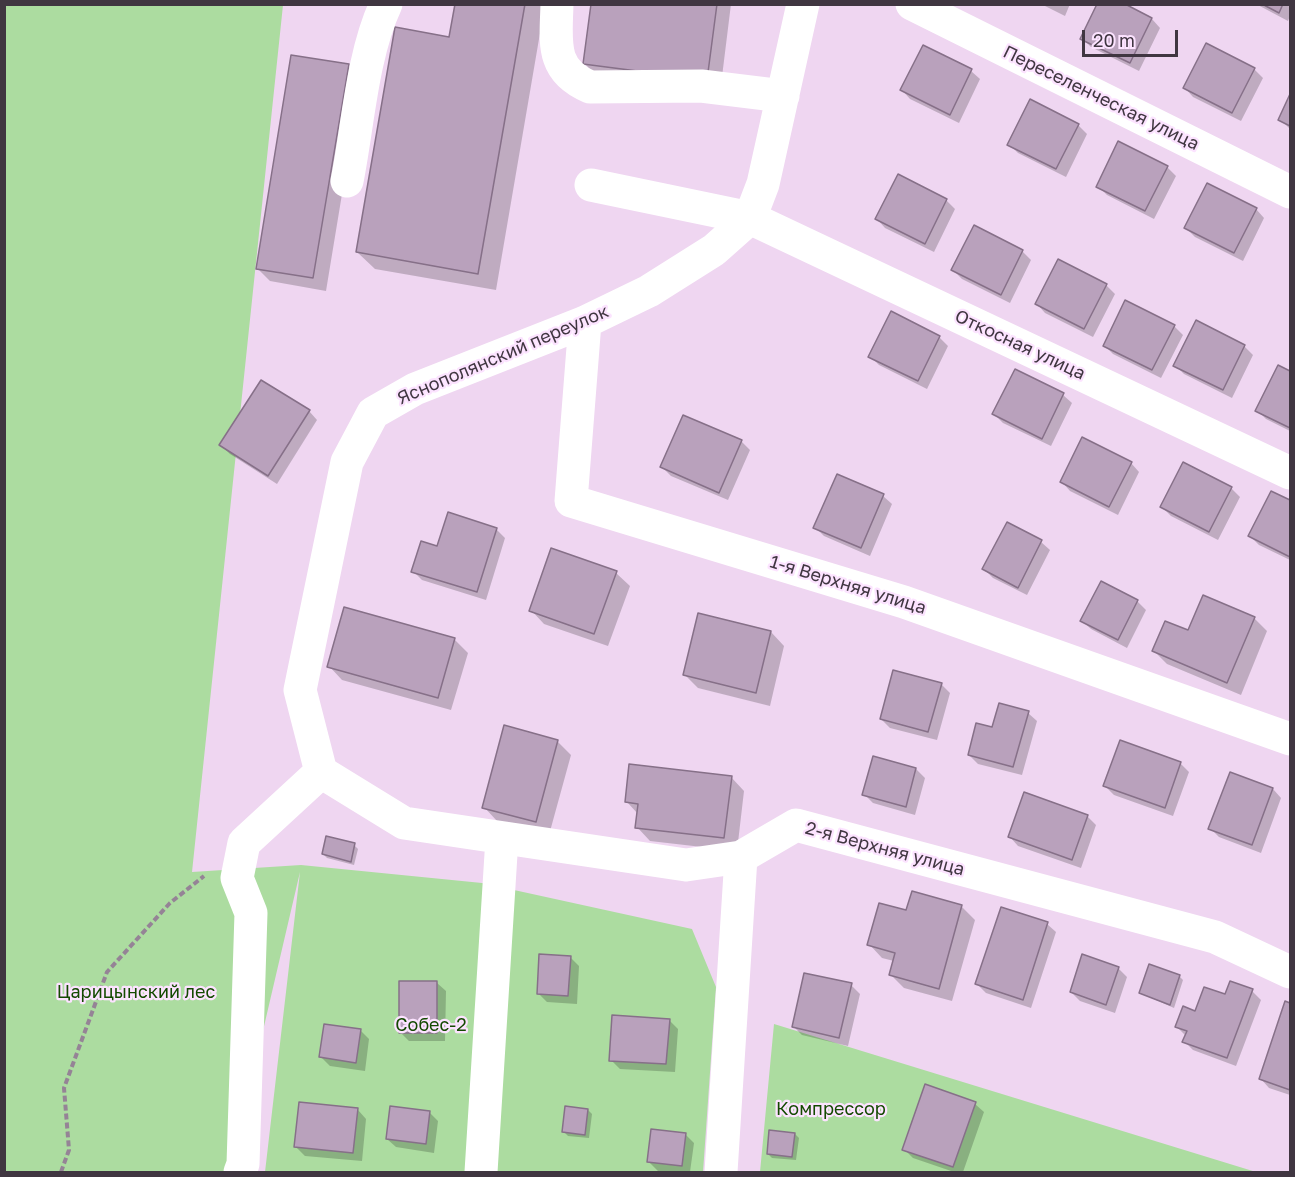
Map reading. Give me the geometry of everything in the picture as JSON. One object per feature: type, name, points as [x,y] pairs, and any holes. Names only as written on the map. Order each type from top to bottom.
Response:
[{"type":"street","points":[[347,182],[366,72],[375,33],[386,4]]},
{"type":"street","points":[[557,4],[556,47],[561,66],[576,81],[590,87],[701,86],[783,96]]},
{"type":"street","name":"Яснополянский переулок","points":[[321,772],[300,690],[347,462],[373,413],[415,388],[585,322],[649,291],[714,250],[750,218],[763,184],[803,4]]},
{"type":"street","name":"Переселенческая улица","points":[[912,4],[1290,192]]},
{"type":"street","name":"Откосная улица","points":[[591,185],[750,218],[1290,473]]},
{"type":"street","name":"1-я Верхняя улица","points":[[585,322],[571,501],[904,602],[1290,739]]},
{"type":"street","points":[[240,1173],[243,1164],[251,913],[237,878],[244,843],[321,772]]},
{"type":"street","name":"2-я Верхняя улица","points":[[321,772],[404,823],[686,865],[741,857],[796,825],[1215,937],[1290,972]]},
{"type":"street","points":[[481,1173],[502,838]]},
{"type":"street","points":[[721,1173],[741,857]]},
{"type":"path","points":[[61,1173],[69,1150],[63,1088],[107,972],[170,903],[244,843]]},
{"type":"green space","name":"Царицынский лес","points":[[5,5],[283,5],[192,872],[301,865],[482,883],[692,929],[716,987],[703,1172],[265,1172],[300,872],[230,1172],[5,1172]]},
{"type":"green space","name":"Компрессор","points":[[774,1024],[1256,1172],[760,1172]]},
{"type":"building","points":[[455,4],[525,4],[478,274],[356,252],[395,27],[449,37]]},
{"type":"building","points":[[591,4],[717,4],[707,80],[583,64]]},
{"type":"building","points":[[1097,4],[1125,4],[1152,18],[1130,63],[1080,39]]},
{"type":"building","points":[[1262,4],[1283,4],[1279,13]]},
{"type":"building","points":[[1206,43],[1255,68],[1232,113],[1183,88]]},
{"type":"building","points":[[923,45],[972,69],[950,115],[900,90]]},
{"type":"building","points":[[291,55],[349,64],[313,278],[256,269]]},
{"type":"building","points":[[1290,94],[1290,126],[1278,120]]},
{"type":"building","points":[[1030,99],[1079,124],[1056,169],[1007,145]]},
{"type":"building","points":[[1118,141],[1168,166],[1145,211],[1096,187]]},
{"type":"building","points":[[898,174],[947,199],[925,244],[875,219]]},
{"type":"building","points":[[1207,183],[1257,208],[1234,253],[1184,228]]},
{"type":"building","points":[[974,225],[1023,250],[1001,295],[951,270]]},
{"type":"building","points":[[1058,259],[1107,284],[1084,329],[1035,304]]},
{"type":"building","points":[[1125,300],[1175,325],[1152,370],[1103,346]]},
{"type":"building","points":[[891,311],[940,336],[918,381],[868,357]]},
{"type":"building","points":[[1196,320],[1245,345],[1223,390],[1173,366]]},
{"type":"building","points":[[1278,365],[1290,371],[1290,428],[1255,411]]},
{"type":"building","points":[[1015,369],[1064,393],[1042,439],[992,414]]},
{"type":"building","points":[[261,380],[310,410],[268,476],[219,445]]},
{"type":"building","points":[[683,415],[742,440],[719,493],[660,467]]},
{"type":"building","points":[[1082,437],[1132,462],[1109,507],[1060,482]]},
{"type":"building","points":[[1183,462],[1232,487],[1209,532],[1160,507]]},
{"type":"building","points":[[837,474],[884,494],[861,548],[813,528]]},
{"type":"building","points":[[1271,491],[1290,500],[1290,557],[1248,536]]},
{"type":"building","points":[[448,512],[497,528],[477,592],[411,572],[421,541],[437,546]]},
{"type":"building","points":[[1007,522],[1042,540],[1018,588],[982,569]]},
{"type":"building","points":[[551,548],[617,571],[594,634],[529,611]]},
{"type":"building","points":[[1101,581],[1138,600],[1118,640],[1080,621]]},
{"type":"building","points":[[1203,595],[1255,617],[1227,683],[1152,651],[1165,621],[1188,630]]},
{"type":"building","points":[[344,607],[455,638],[438,698],[327,667]]},
{"type":"building","points":[[698,613],[771,631],[756,693],[683,675]]},
{"type":"building","points":[[893,670],[942,683],[928,732],[880,719]]},
{"type":"building","points":[[999,703],[1029,711],[1013,767],[968,755],[976,723],[992,727]]},
{"type":"building","points":[[504,725],[558,740],[536,822],[482,808]]},
{"type":"building","points":[[1120,740],[1181,762],[1165,808],[1103,786]]},
{"type":"building","points":[[873,756],[916,768],[906,807],[862,795]]},
{"type":"building","points":[[629,764],[732,776],[724,838],[635,828],[638,804],[625,802]]},
{"type":"building","points":[[1230,772],[1273,788],[1252,845],[1208,829]]},
{"type":"building","points":[[1024,792],[1088,815],[1072,860],[1008,837]]},
{"type":"building","points":[[326,836],[355,843],[351,862],[322,854]]},
{"type":"building","points":[[912,891],[962,905],[939,989],[889,975],[895,953],[867,945],[879,903],[906,910]]},
{"type":"building","points":[[1001,907],[1048,922],[1023,1000],[975,984]]},
{"type":"building","points":[[539,954],[571,956],[568,996],[537,994]]},
{"type":"building","points":[[1082,954],[1119,967],[1106,1005],[1070,992]]},
{"type":"building","points":[[1149,964],[1180,975],[1170,1005],[1139,993]]},
{"type":"building","points":[[804,973],[852,983],[839,1038],[792,1027]]},
{"type":"building","points":[[399,981],[437,981],[437,1033],[399,1033]]},
{"type":"building","points":[[1230,981],[1253,989],[1227,1058],[1182,1042],[1187,1031],[1175,1027],[1183,1006],[1195,1011],[1204,987],[1225,994]]},
{"type":"building","points":[[1285,1001],[1290,1003],[1290,1090],[1259,1079]]},
{"type":"building","points":[[612,1015],[670,1019],[666,1064],[609,1061]]},
{"type":"building","points":[[324,1024],[361,1029],[356,1063],[319,1057]]},
{"type":"building","points":[[925,1084],[976,1102],[953,1167],[902,1150]]},
{"type":"building","points":[[299,1102],[358,1108],[353,1153],[294,1147]]},
{"type":"building","points":[[390,1106],[430,1111],[426,1144],[386,1139]]},
{"type":"building","points":[[565,1106],[588,1109],[585,1135],[562,1132]]},
{"type":"building","points":[[651,1129],[686,1133],[682,1166],[647,1162]]},
{"type":"building","points":[[769,1130],[795,1133],[792,1157],[767,1154]]},
{"type":"park label","name":"Собес-2","points":[[431,1025]]}]
